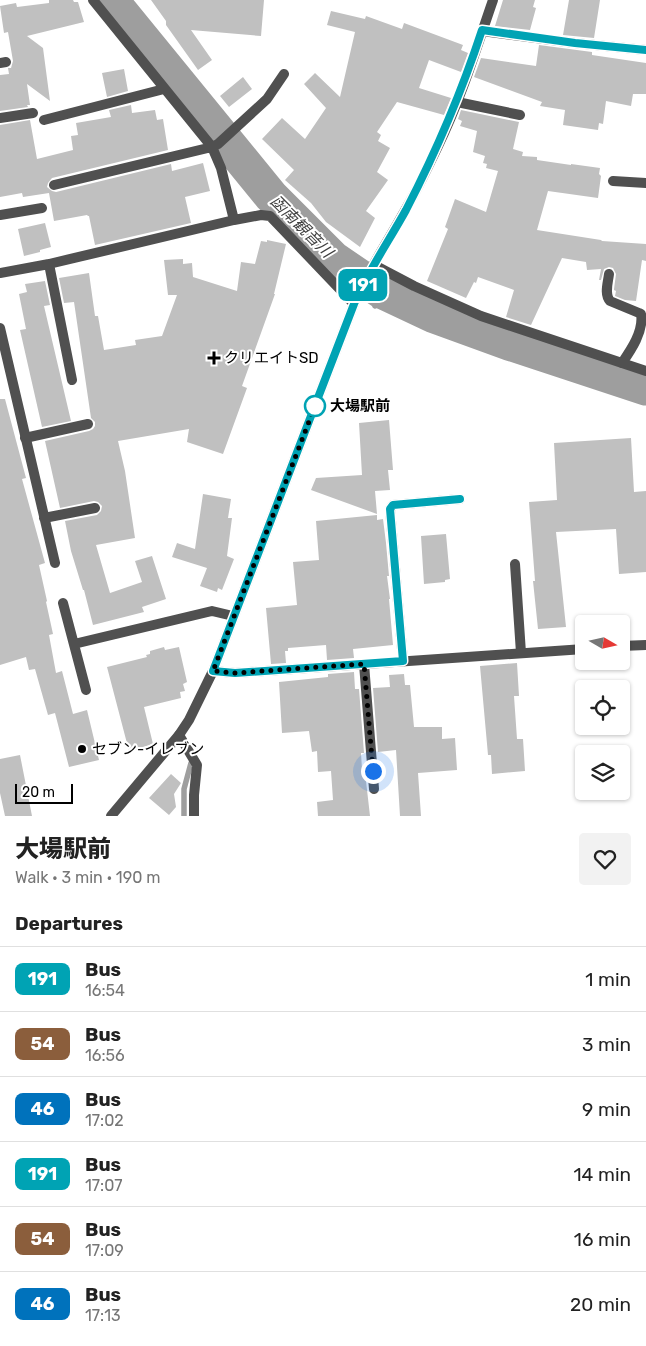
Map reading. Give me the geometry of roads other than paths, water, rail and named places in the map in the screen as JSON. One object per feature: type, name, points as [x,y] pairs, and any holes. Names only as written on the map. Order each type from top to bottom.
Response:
[{"type":"street","points":[[93,0],[164,89],[215,145],[234,220]]},
{"type":"street","points":[[111,816],[189,720],[213,671],[356,299],[439,144],[457,102],[493,0]]},
{"type":"street","points":[[482,30],[575,43],[646,50]]},
{"type":"street","points":[[54,185],[215,145],[267,99],[284,74]]},
{"type":"street","points":[[44,120],[164,89]]},
{"type":"street","points":[[457,102],[520,115]]},
{"type":"street","points":[[0,118],[33,113]]},
{"type":"street","points":[[613,181],[646,183]]},
{"type":"street","points":[[0,215],[42,208]]},
{"type":"street","points":[[0,273],[49,264],[262,215],[270,216],[356,299]]},
{"type":"street","points":[[49,264],[72,380]]},
{"type":"street","points":[[373,266],[481,316],[646,371]]},
{"type":"street","points":[[610,274],[606,293],[607,298],[641,314],[642,319],[635,343],[622,363]]},
{"type":"street","points":[[0,328],[55,563]]},
{"type":"street","points":[[25,438],[88,424]]},
{"type":"street","points":[[403,661],[390,509],[393,505],[460,499]]},
{"type":"street","points":[[44,518],[95,508]]},
{"type":"street","points":[[515,564],[521,653]]},
{"type":"street","points":[[63,603],[86,690]]},
{"type":"street","points":[[74,644],[212,611],[234,616]]},
{"type":"street","points":[[630,646],[646,645]]},
{"type":"street","points":[[213,671],[235,673],[575,650]]},
{"type":"street","points":[[364,664],[374,789]]},
{"type":"street","points":[[178,735],[197,765],[194,816]]},
{"type":"waterway","name":"函南観音川","points":[[111,0],[271,196],[334,259],[381,291],[432,315],[509,343],[646,388]]},
{"type":"waterway","points":[[375,306],[381,291]]},
{"type":"waterway","points":[[184,816],[184,789],[191,763]]},
{"type":"place","name":"クリエイトSD","points":[[214,358]]},
{"type":"place","name":"大場駅前","points":[[315,406]]},
{"type":"place","name":"セブン-イレブン","points":[[82,749]]}]
